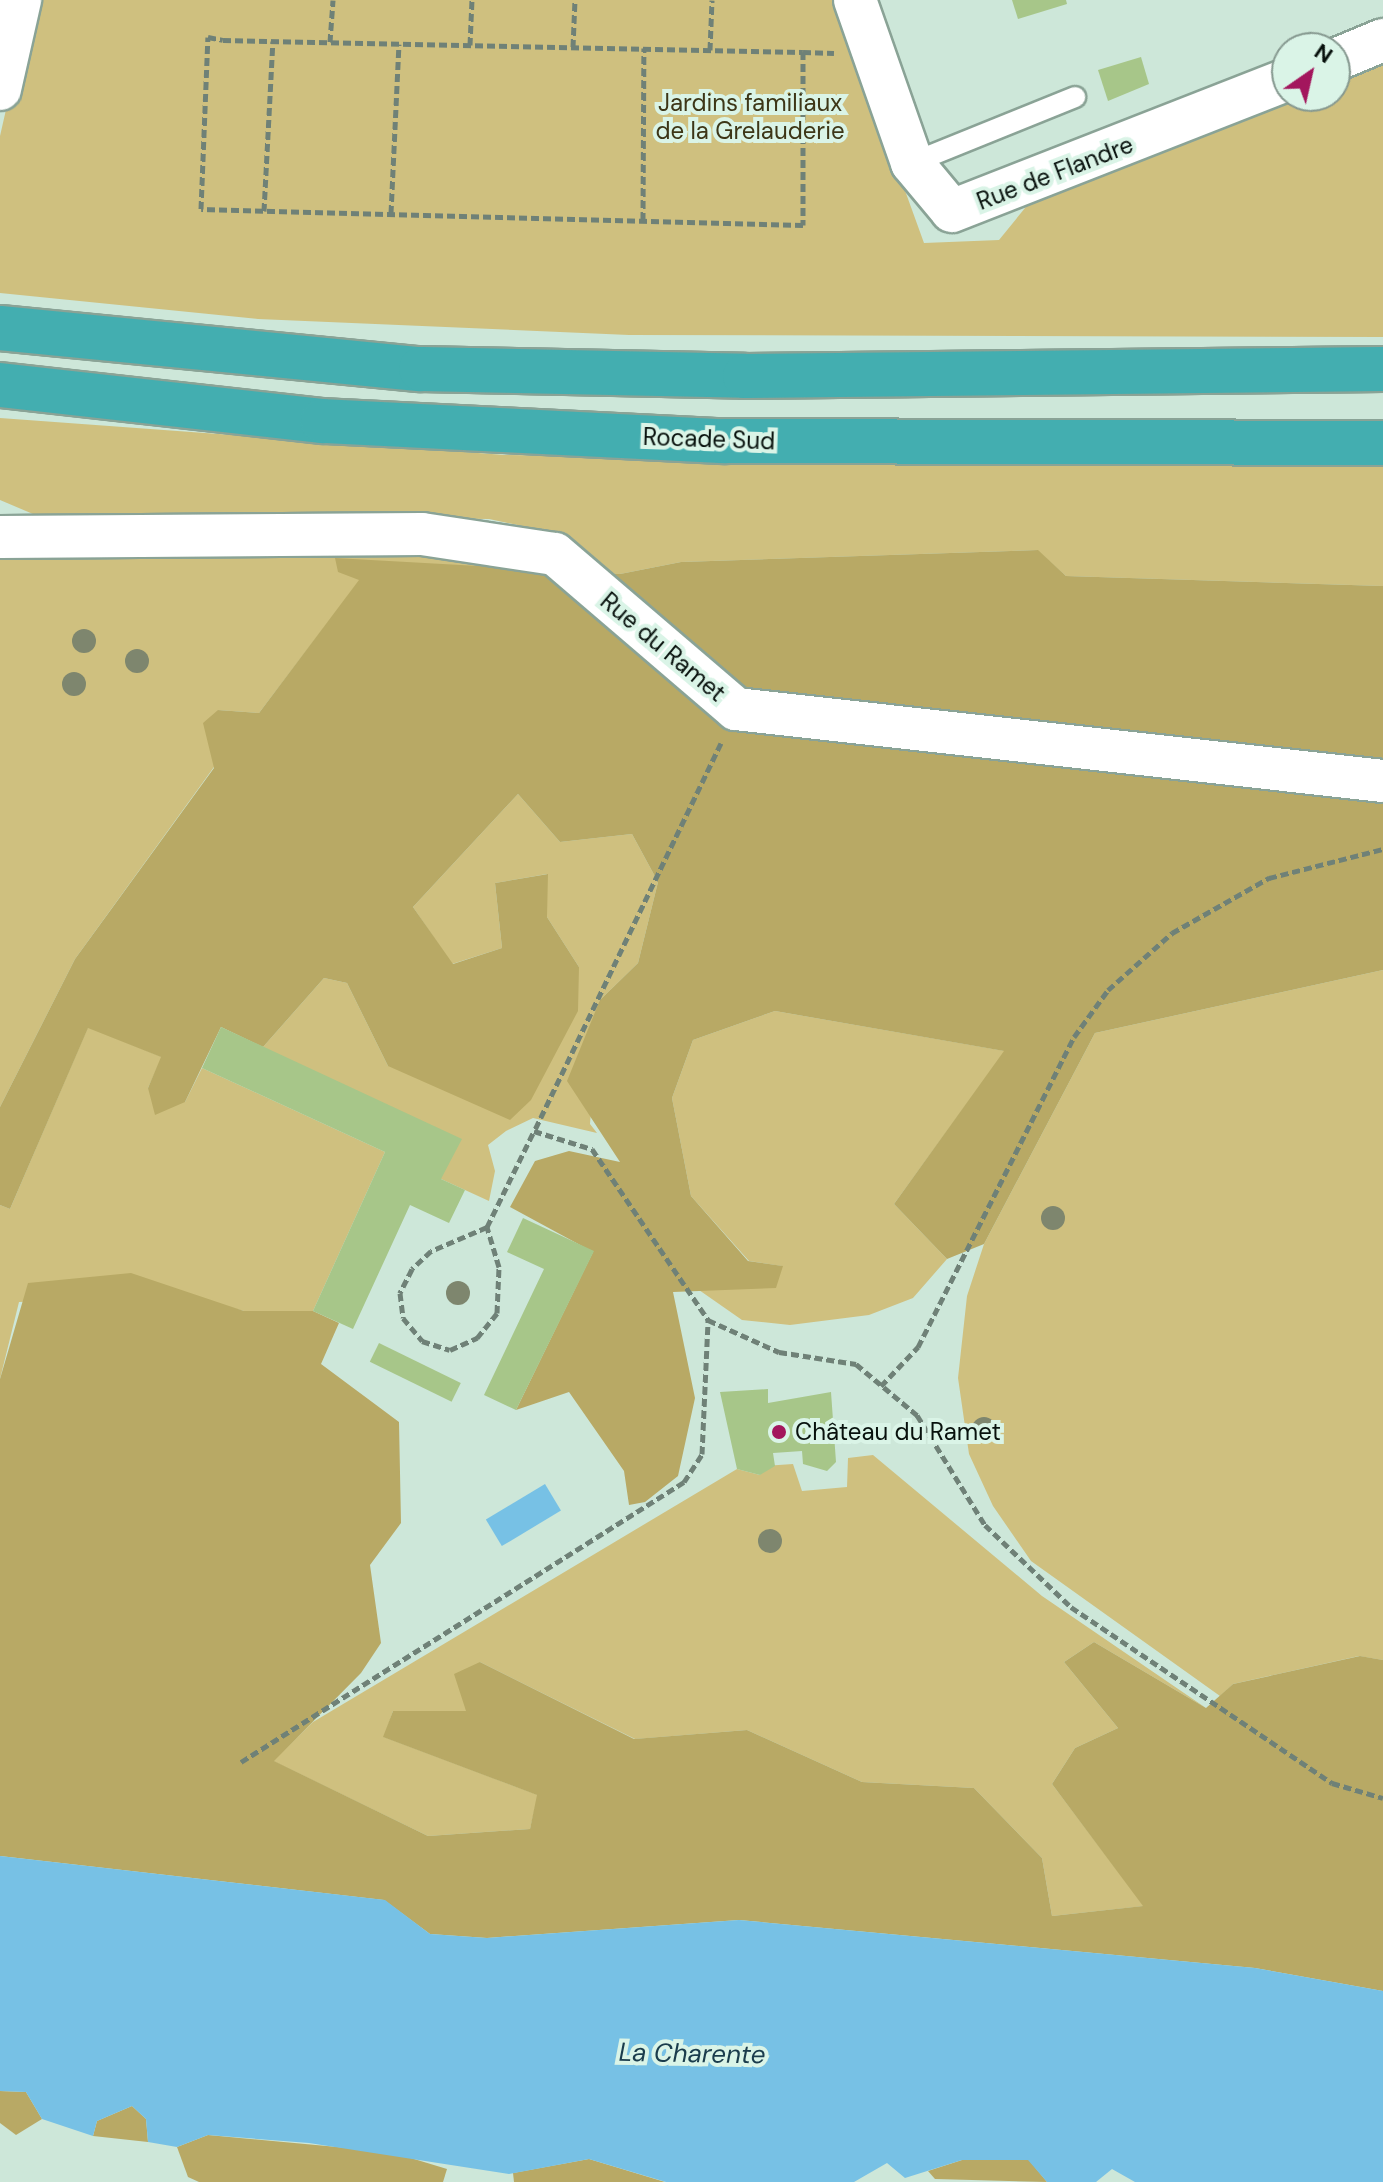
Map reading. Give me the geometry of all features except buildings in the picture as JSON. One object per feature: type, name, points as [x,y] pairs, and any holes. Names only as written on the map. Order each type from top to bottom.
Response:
[{"type":"highway","points":[[0,328],[451,370],[745,376],[1383,369]]},
{"type":"highway","name":"Rocade Sud","points":[[18,387],[323,421],[709,440],[1383,443]]},
{"type":"street","points":[[0,89],[20,0]]},
{"type":"street","name":"Rue de Flandre","points":[[855,0],[912,163],[952,211],[1271,86]]},
{"type":"street","points":[[1351,53],[1383,40]]},
{"type":"street","name":"Rue du Ramet","points":[[0,537],[422,534],[555,554],[736,709],[1383,781]]},
{"type":"lane","points":[[912,163],[1075,97]]},
{"type":"path","points":[[330,42],[333,0]]},
{"type":"path","points":[[470,45],[472,0]]},
{"type":"path","points":[[573,47],[575,0]]},
{"type":"path","points":[[710,50],[712,0]]},
{"type":"path","points":[[803,52],[803,225],[201,209],[208,37],[223,40],[644,48],[803,52],[875,55]]},
{"type":"path","points":[[264,211],[273,41]]},
{"type":"path","points":[[391,213],[399,44]]},
{"type":"path","points":[[643,220],[644,48]]},
{"type":"path","points":[[487,1227],[499,1267],[497,1313],[477,1338],[450,1350],[422,1341],[403,1318],[400,1293],[412,1269],[431,1251],[487,1227],[736,709]]},
{"type":"path","points":[[881,1386],[918,1347],[1074,1037],[1108,990],[1172,933],[1269,878],[1383,849]]},
{"type":"path","points":[[534,1131],[592,1149],[708,1320],[779,1352],[856,1364],[917,1415],[985,1525],[1071,1607],[1332,1783],[1383,1798]]},
{"type":"path","points":[[241,1762],[684,1482],[702,1454],[708,1320]]},
{"type":"green space","name":"Jardins familiaux de la Grelauderie","points":[[31,0],[836,0],[924,243],[999,240],[1034,197],[1271,102],[1271,112],[1351,112],[1351,65],[1383,52],[1383,337],[629,335],[258,319],[0,293],[0,136]]},
{"type":"green space","points":[[0,418],[505,455],[1383,466],[1383,586],[1066,576],[1037,550],[681,562],[620,574],[598,573],[532,528],[489,519],[33,514],[0,500]]},
{"type":"green space","points":[[332,542],[543,570],[360,580],[259,713],[218,710],[214,767],[75,959],[0,1107],[0,549]]},
{"type":"green space","points":[[518,794],[560,842],[632,834],[658,882],[638,963],[600,1000],[590,1124],[597,1133],[533,1118],[506,1131],[488,1145],[495,1171],[489,1201],[441,1179],[263,1047],[324,978],[347,983],[388,1066],[579,967],[547,917],[547,874],[495,883],[502,948],[452,964],[413,907]]},
{"type":"green space","points":[[1383,970],[1383,1660],[1359,1656],[1233,1684],[1220,1696],[1031,1561],[993,1506],[969,1454],[958,1378],[967,1296],[984,1244],[1095,1033]]},
{"type":"green space","points":[[775,1011],[1005,1051],[894,1204],[947,1259],[913,1298],[869,1315],[790,1325],[742,1320],[699,1290],[782,1266],[749,1261],[691,1196],[672,1098],[693,1040]]},
{"type":"green space","points":[[88,1027],[162,1057],[148,1088],[185,1102],[202,1068],[385,1152],[313,1311],[244,1311],[186,1296],[19,1302],[0,1379],[0,1205],[10,1209]]},
{"type":"green space","points":[[873,1455],[1042,1596],[1206,1708],[1094,1642],[1064,1662],[1118,1728],[1075,1748],[1052,1784],[1144,1906],[1052,1916],[1042,1858],[974,1788],[862,1782],[747,1730],[635,1739],[480,1662],[466,1711],[393,1711],[384,1737],[538,1795],[530,1829],[428,1836],[273,1761],[313,1722],[737,1469],[760,1475],[764,1466],[793,1464],[802,1491],[847,1487],[848,1458]]},
{"type":"shaded area","points":[[1038,550],[1066,576],[1383,586],[1383,970],[1095,1033],[984,1244],[947,1259],[894,1204],[1004,1051],[775,1011],[693,1040],[672,1098],[691,1196],[748,1261],[783,1266],[776,1288],[673,1292],[695,1398],[678,1476],[645,1502],[629,1505],[624,1471],[569,1392],[516,1410],[593,1252],[510,1207],[535,1161],[569,1151],[620,1162],[567,1081],[600,1000],[638,963],[658,882],[632,834],[560,842],[518,794],[413,907],[453,964],[502,948],[495,883],[548,874],[547,917],[579,967],[578,1011],[531,1100],[510,1120],[388,1066],[347,983],[324,978],[263,1047],[221,1027],[185,1102],[155,1115],[148,1088],[161,1057],[88,1028],[10,1209],[0,1205],[0,1107],[75,959],[214,768],[203,723],[218,710],[259,713],[359,580],[338,572],[335,558],[620,574],[681,562]]},
{"type":"shaded area","points":[[131,1273],[244,1311],[313,1311],[339,1323],[321,1364],[399,1422],[401,1523],[370,1565],[381,1643],[361,1673],[274,1761],[428,1836],[530,1829],[537,1795],[383,1737],[393,1711],[466,1711],[454,1674],[480,1662],[634,1739],[747,1730],[862,1782],[974,1788],[1042,1858],[1052,1916],[1143,1906],[1052,1784],[1075,1748],[1118,1728],[1064,1662],[1094,1642],[1206,1708],[1233,1684],[1360,1656],[1383,1660],[1383,1991],[1255,1968],[739,1920],[487,1938],[430,1934],[384,1900],[0,1856],[0,1379],[28,1283]]},
{"type":"shaded area","points":[[0,2091],[26,2092],[42,2119],[16,2135],[0,2123]]},
{"type":"shaded area","points":[[132,2106],[146,2119],[148,2142],[93,2136],[97,2121]]},
{"type":"shaded area","points":[[208,2135],[391,2152],[447,2169],[443,2182],[199,2182],[188,2177],[177,2147]]},
{"type":"shaded area","points":[[589,2159],[665,2182],[514,2182],[513,2173]]},
{"type":"shaded area","points":[[962,2160],[1029,2160],[1047,2182],[935,2179],[928,2171]]},
{"type":"water","points":[[545,1484],[561,1511],[502,1546],[486,1520]]},
{"type":"water","name":"La Charente","points":[[0,1856],[385,1900],[430,1934],[487,1938],[739,1920],[1255,1968],[1383,1991],[1383,2182],[1135,2182],[1112,2169],[1096,2182],[1047,2182],[1028,2160],[962,2160],[905,2178],[887,2163],[854,2182],[666,2182],[589,2159],[509,2174],[309,2143],[208,2135],[177,2147],[148,2142],[146,2119],[132,2106],[97,2121],[93,2136],[42,2119],[26,2092],[0,2091]]},
{"type":"place","name":"Château du Ramet","points":[[779,1432]]}]
